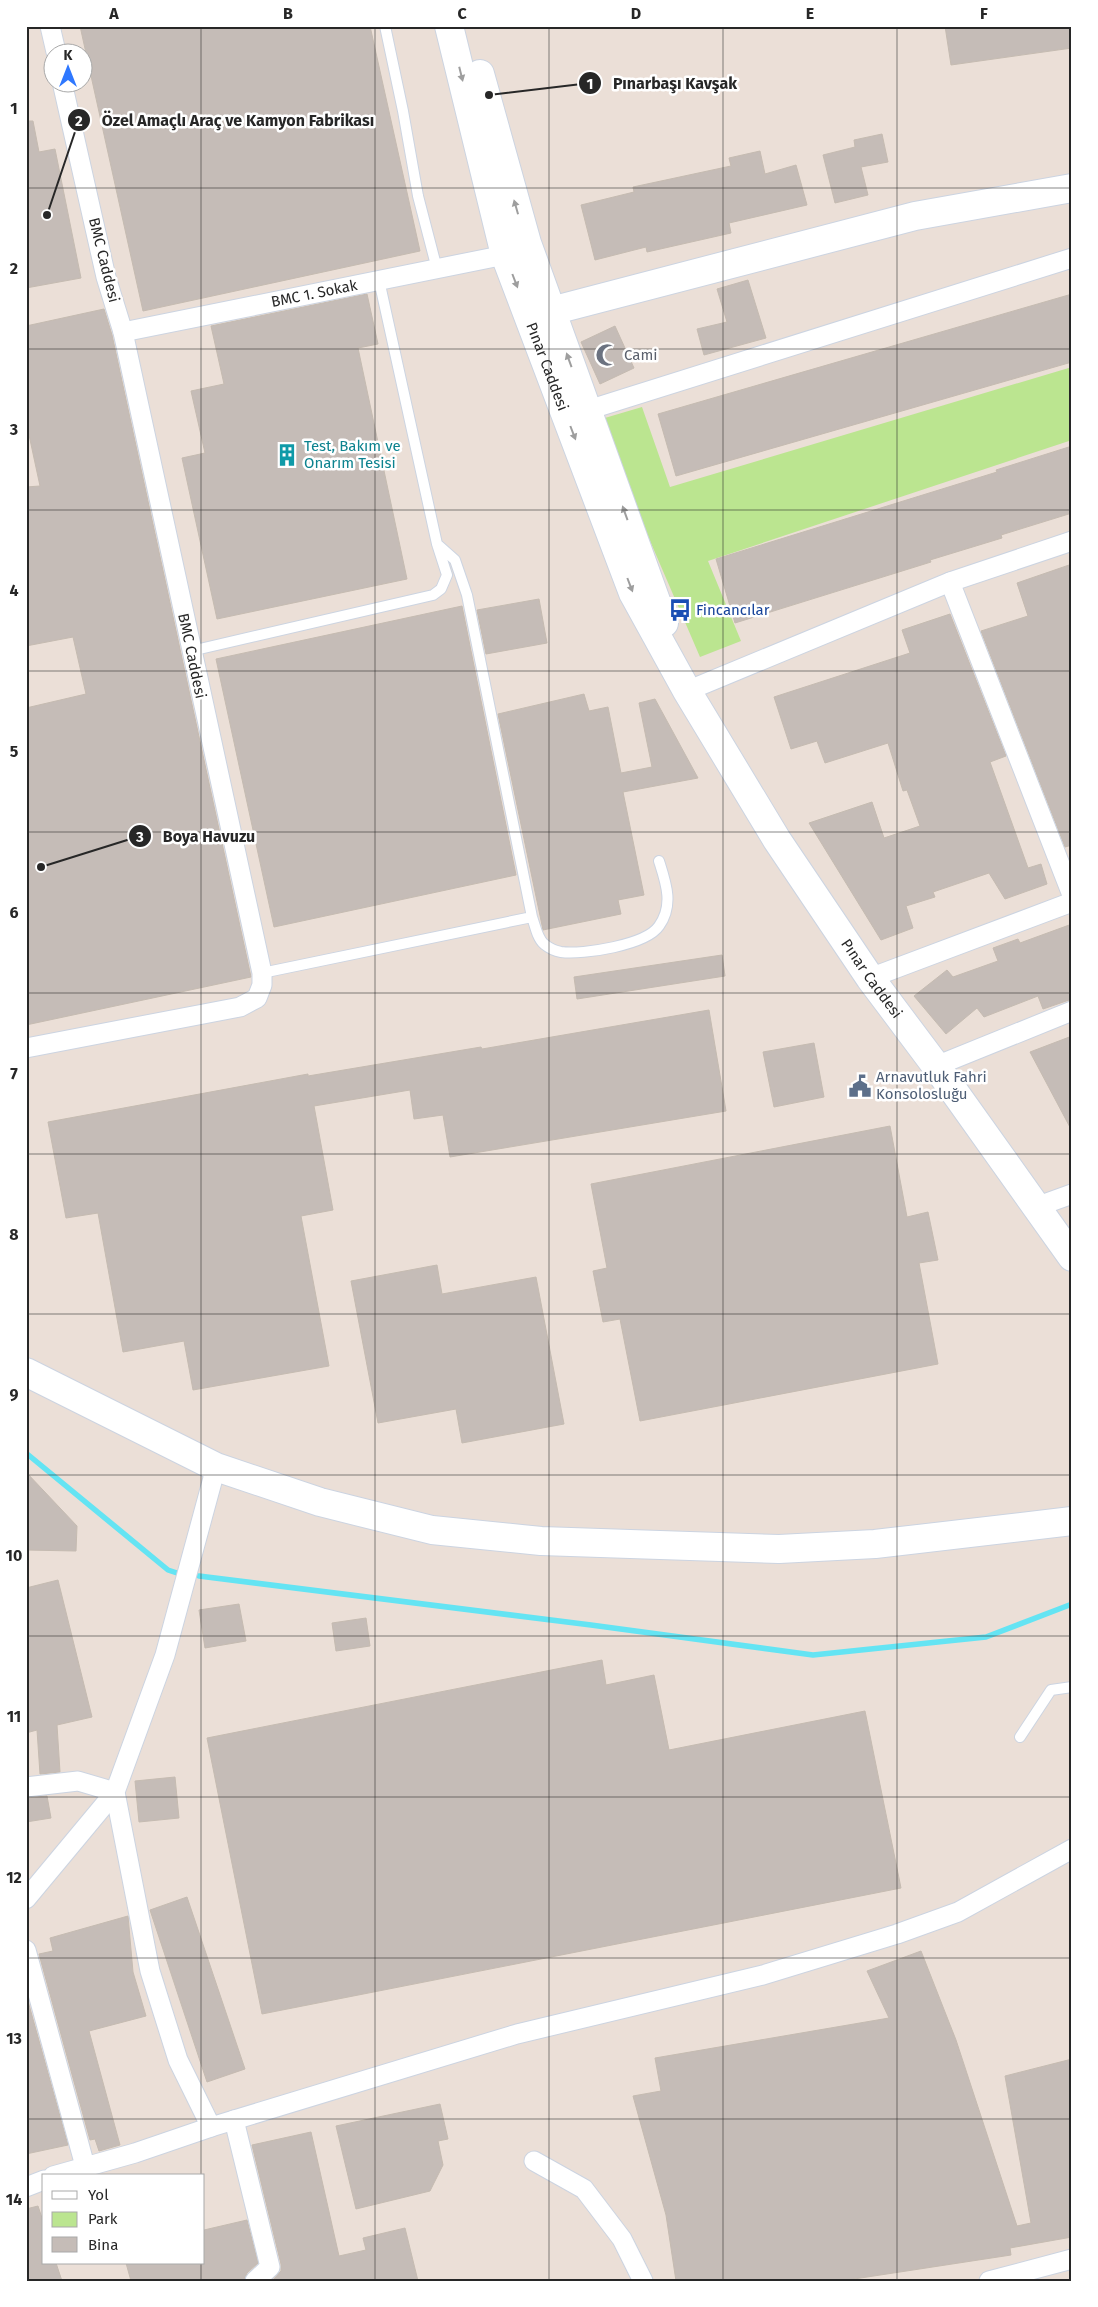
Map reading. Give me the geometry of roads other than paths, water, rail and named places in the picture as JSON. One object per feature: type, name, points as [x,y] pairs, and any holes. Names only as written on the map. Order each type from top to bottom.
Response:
[{"type":"main road","name":"Pınar Caddesi","points":[[449,26],[505,255],[633,593],[687,691],[777,840],[870,978],[936,1066],[1072,1257]]},
{"type":"main road","name":"Pınar Caddesi","points":[[466,26],[527,243],[649,579],[687,691]]},
{"type":"main road","points":[[551,311],[915,216],[1072,188]]},
{"type":"main road","points":[[26,1372],[216,1467],[320,1502],[432,1530],[541,1541],[779,1549],[875,1544],[1072,1521]]},
{"type":"street","points":[[50,26],[54,42]]},
{"type":"street","name":"BMC Caddesi","points":[[26,1048],[240,1007],[257,998],[262,985],[262,973],[123,332],[106,277],[64,92]]},
{"type":"street","name":"BMC 1. Sokak","points":[[123,332],[505,255]]},
{"type":"street","points":[[588,410],[1072,258]]},
{"type":"street","points":[[687,691],[950,582],[1072,541]]},
{"type":"street","points":[[950,582],[1072,895]]},
{"type":"street","points":[[870,978],[1072,902]]},
{"type":"street","points":[[936,1066],[1072,1011]]},
{"type":"street","points":[[1036,1207],[1072,1194]]},
{"type":"street","points":[[26,1899],[115,1792],[165,1655],[216,1467]]},
{"type":"street","points":[[26,1787],[78,1781],[115,1792]]},
{"type":"street","points":[[115,1792],[150,1970],[178,2060],[212,2126]]},
{"type":"street","points":[[59,2174],[135,2153],[212,2126],[518,2034],[763,1975],[897,1934],[958,1912],[1072,1849]]},
{"type":"street","points":[[26,1950],[85,2166]]},
{"type":"street","points":[[234,2120],[270,2266],[255,2281]]},
{"type":"street","points":[[534,2161],[584,2189],[622,2239],[643,2281]]},
{"type":"street","points":[[26,2187],[42,2181]]},
{"type":"street","points":[[989,2281],[1072,2259]]},
{"type":"lane","points":[[385,26],[404,112],[418,196],[437,269]]},
{"type":"lane","points":[[191,651],[433,595],[441,589],[447,575],[437,544],[379,280]]},
{"type":"lane","points":[[437,544],[455,560],[466,595],[532,917],[542,942],[554,950],[562,952],[586,951],[633,942],[658,927],[668,902],[668,888],[659,861]]},
{"type":"lane","points":[[262,973],[532,917]]},
{"type":"lane","points":[[1020,1736],[1051,1690],[1072,1687]]},
{"type":"waterway","points":[[26,1453],[168,1570],[177,1573]]},
{"type":"waterway","points":[[199,1576],[813,1655],[986,1637],[1072,1604]]},
{"type":"place","name":"Pınarbaşı Kavşak","points":[[489,95]]},
{"type":"place","name":"Özel Amaçlı Araç ve Kamyon Fabrikası","points":[[47,215]]},
{"type":"place","name":"Cami","points":[[607,355]]},
{"type":"place","name":"Test, Bakım ve Onarım Tesisi","points":[[287,455]]},
{"type":"place","name":"Fincancılar","points":[[680,610]]},
{"type":"place","name":"Boya Havuzu","points":[[41,867]]},
{"type":"place","name":"Arnavutluk Fahri Konsolosluğu","points":[[860,1086]]}]
